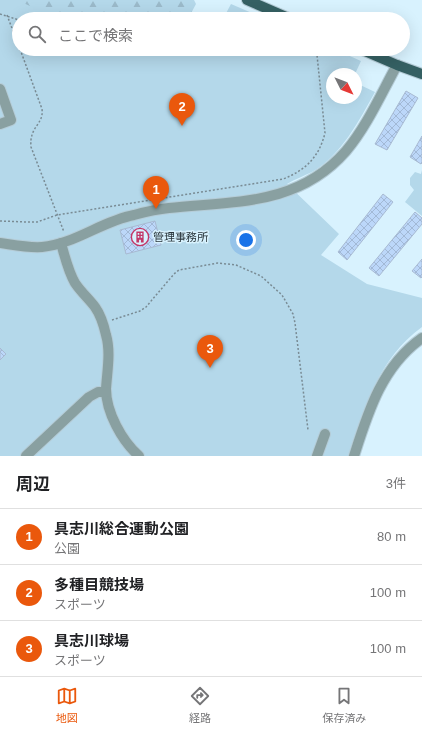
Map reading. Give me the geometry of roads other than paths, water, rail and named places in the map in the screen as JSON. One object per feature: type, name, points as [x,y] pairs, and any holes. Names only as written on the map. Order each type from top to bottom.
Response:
[{"type":"main road","points":[[247,0],[275,12]]},
{"type":"main road","points":[[376,56],[422,74]]},
{"type":"street","points":[[0,243],[42,247],[64,242],[132,215],[168,208],[254,200],[272,196],[307,183],[326,171],[346,151],[363,128],[397,65]]},
{"type":"street","points":[[0,90],[11,120],[0,124]]},
{"type":"street","points":[[64,242],[69,271],[72,278],[96,308],[107,336],[108,352],[106,392],[110,412],[116,427],[124,440],[138,456]]},
{"type":"street","points":[[354,456],[375,396],[387,375],[401,358],[422,338]]},
{"type":"street","points":[[26,456],[89,397],[98,392],[106,392]]},
{"type":"street","points":[[317,456],[325,434]]},
{"type":"place","name":"多種目競技場","points":[[182,126]]},
{"type":"place","name":"具志川総合運動公園","points":[[156,209]]},
{"type":"place","name":"管理事務所","points":[[140,237]]},
{"type":"place","name":"具志川球場","points":[[210,368]]}]
